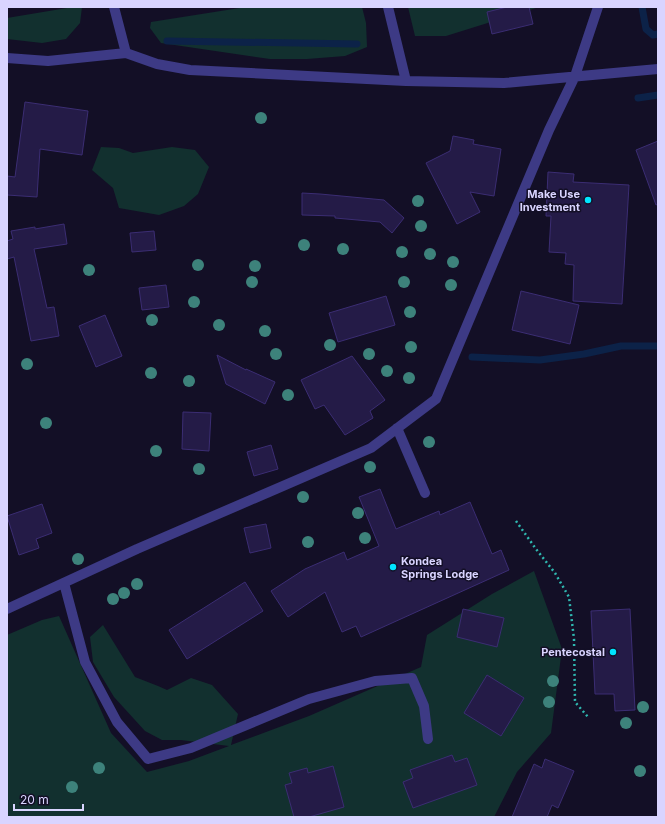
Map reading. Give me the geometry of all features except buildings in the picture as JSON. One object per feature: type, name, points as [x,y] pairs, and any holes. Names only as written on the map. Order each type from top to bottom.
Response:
[{"type":"street","points":[[114,7],[126,53]]},
{"type":"street","points":[[388,7],[406,81]]},
{"type":"street","points":[[7,609],[137,549],[371,448],[436,399],[543,144],[575,76],[598,7]]},
{"type":"street","points":[[7,58],[48,61],[126,53],[157,64],[190,70],[406,81],[504,83],[658,69]]},
{"type":"street","points":[[397,428],[425,493]]},
{"type":"street","points":[[64,584],[85,662],[117,722],[148,759],[191,748],[309,700],[375,681],[412,678],[424,706],[428,739]]},
{"type":"path","points":[[516,521],[555,573],[569,597],[574,639],[575,702],[588,717]]},
{"type":"green space","points":[[73,7],[82,7],[80,23],[66,39],[42,43],[7,39],[7,18]]},
{"type":"green space","points":[[246,7],[362,7],[366,23],[367,47],[345,56],[307,59],[270,59],[161,43],[150,28],[151,22]]},
{"type":"green space","points":[[408,7],[539,7],[446,36],[415,36]]},
{"type":"green space","points":[[101,147],[119,148],[133,153],[172,147],[195,150],[209,167],[198,194],[184,206],[159,215],[119,208],[113,188],[92,170]]},
{"type":"green space","points":[[534,571],[562,649],[551,733],[517,772],[494,817],[7,817],[7,635],[42,620],[59,616],[111,733],[147,772],[189,761],[229,746],[181,740],[162,740],[145,731],[114,697],[93,662],[90,637],[103,625],[135,677],[167,690],[191,678],[212,685],[238,714],[231,745],[309,716],[421,667],[427,635],[492,594]]},
{"type":"waterway","points":[[642,7],[646,29],[653,35],[658,34]]},
{"type":"waterway","points":[[167,41],[357,44]]},
{"type":"waterway","points":[[638,98],[658,95]]},
{"type":"waterway","points":[[472,357],[540,360],[584,354],[621,346],[658,346]]},
{"type":"place","name":"Make Use Investment","points":[[588,200]]},
{"type":"place","name":"Kondea Springs Lodge","points":[[393,567]]},
{"type":"place","name":"Pentecostal","points":[[613,652]]}]
